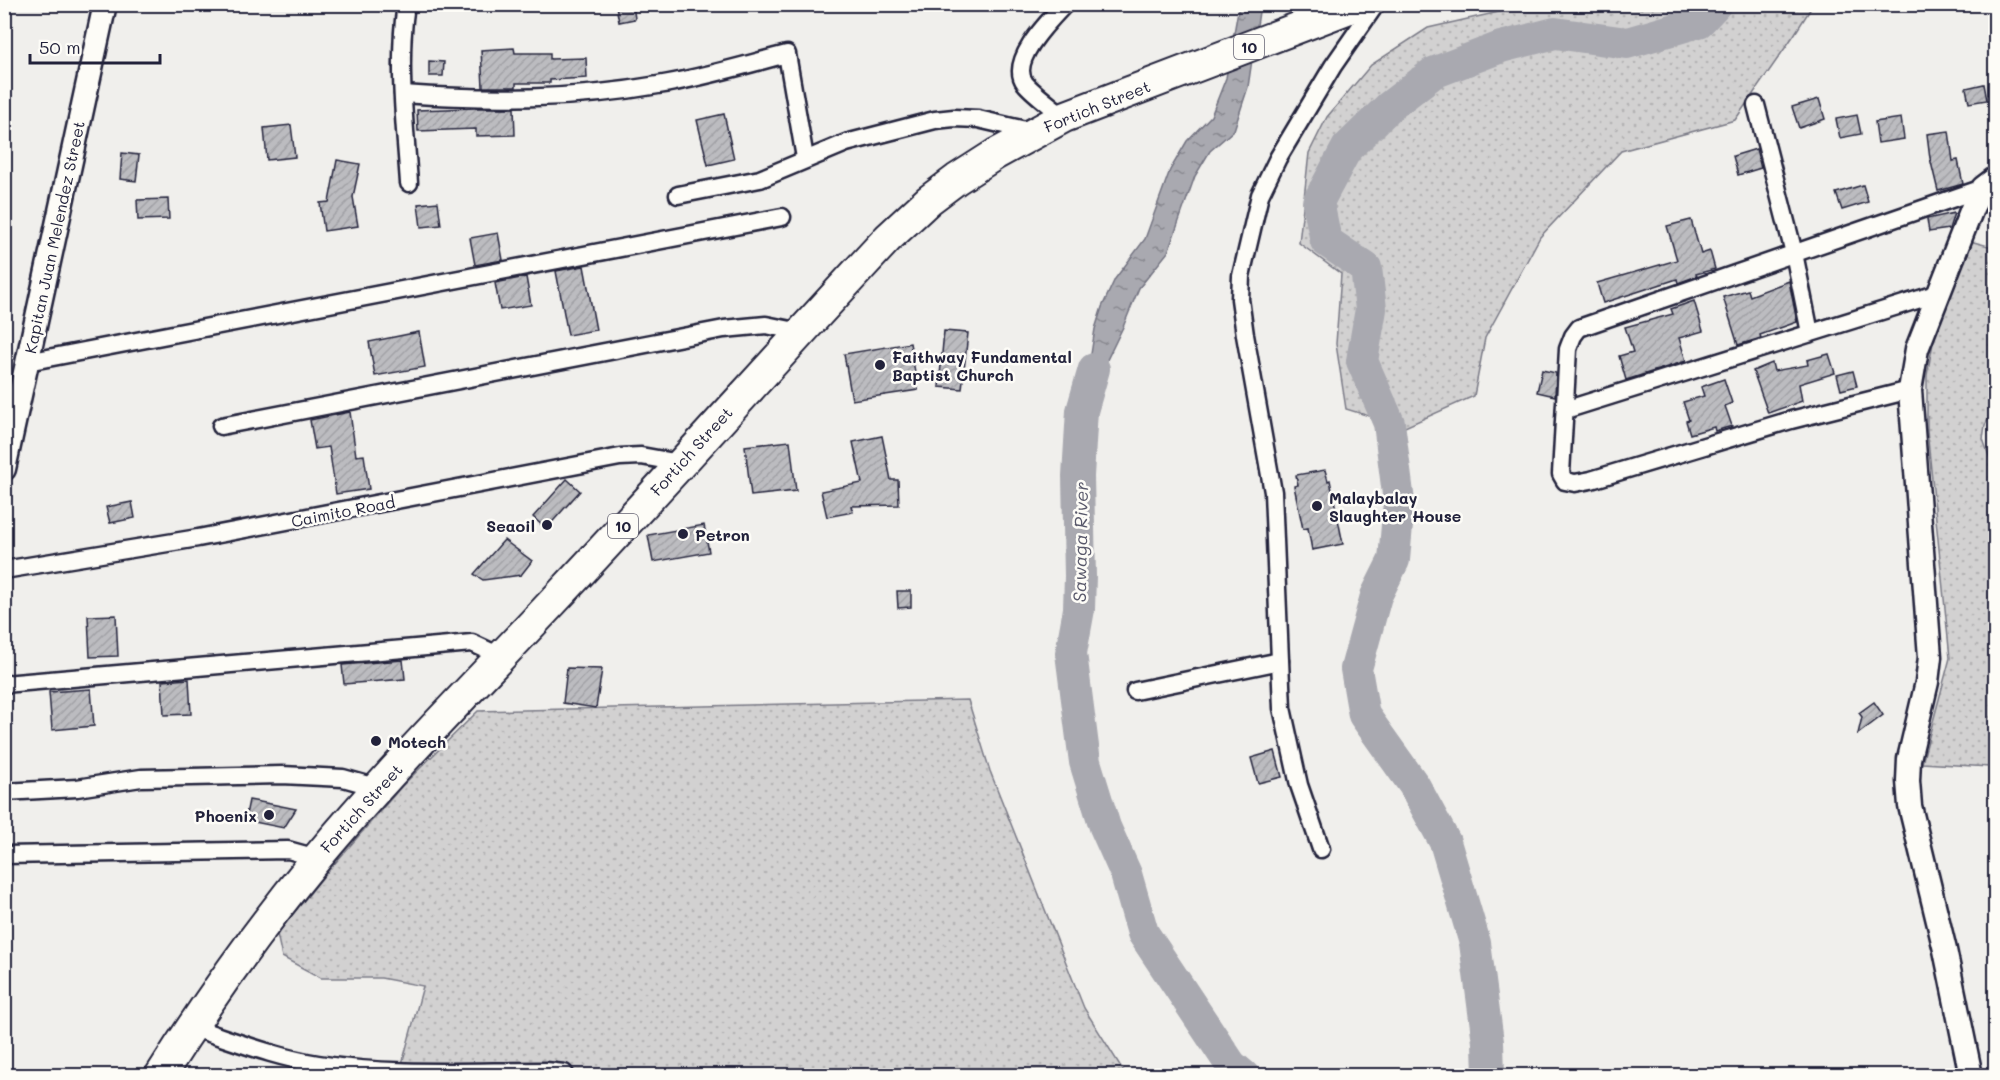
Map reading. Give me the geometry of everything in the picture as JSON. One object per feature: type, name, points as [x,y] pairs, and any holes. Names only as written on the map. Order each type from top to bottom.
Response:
[{"type":"highway","name":"Fortich Street","points":[[160,1076],[249,944],[317,858],[500,656],[566,589],[888,238],[928,200],[996,154],[1064,117],[1328,18],[1359,4]]},
{"type":"street","name":"Kapitan Juan Melendez Street","points":[[4,469],[105,4]]},
{"type":"street","points":[[406,4],[402,32],[403,94],[409,183]]},
{"type":"street","points":[[1064,117],[1025,82],[1020,72],[1024,54],[1065,4]]},
{"type":"street","points":[[1321,849],[1299,785],[1282,708],[1273,492],[1245,335],[1240,299],[1241,276],[1260,195],[1278,158],[1333,66],[1376,4]]},
{"type":"street","points":[[403,94],[454,98],[555,98],[606,93],[660,85],[787,54],[805,158]]},
{"type":"street","points":[[1756,105],[1794,253],[1810,333]]},
{"type":"street","points":[[678,195],[760,179],[783,171],[805,158],[866,137],[935,120],[978,119],[1034,132]]},
{"type":"street","points":[[1910,390],[1791,420],[1591,480],[1575,483],[1565,481],[1561,474],[1568,349],[1579,328],[1989,183]]},
{"type":"street","points":[[1971,1076],[1945,950],[1910,806],[1908,781],[1910,759],[1930,657],[1910,390],[1917,349],[1973,206],[1989,183]]},
{"type":"street","points":[[27,362],[782,217]]},
{"type":"street","points":[[1565,410],[1939,293]]},
{"type":"street","points":[[221,426],[724,329],[766,325],[801,333]]},
{"type":"street","name":"Caimito Road","points":[[4,570],[198,538],[620,458],[641,456],[680,463]]},
{"type":"street","points":[[4,684],[471,643],[500,656]]},
{"type":"street","points":[[1135,691],[1280,661]]},
{"type":"street","points":[[4,792],[77,788],[141,778],[282,775],[343,778],[379,788]]},
{"type":"street","points":[[4,855],[288,850],[317,858]]},
{"type":"street","points":[[191,1027],[284,1057],[316,1064],[363,1070],[441,1073],[546,1071],[564,1073],[566,1076]]},
{"type":"shaded area","points":[[1631,5],[1813,5],[1735,120],[1621,151],[1540,237],[1485,338],[1474,396],[1405,427],[1346,409],[1336,344],[1341,274],[1299,243],[1309,153],[1327,117],[1371,65],[1428,28],[1503,11],[1607,11]]},
{"type":"shaded area","points":[[1970,241],[1996,248],[1995,408],[1985,425],[1983,439],[1996,476],[1995,762],[1990,767],[1922,763],[1950,658],[1927,430],[1927,375],[1937,322]]},
{"type":"shaded area","points":[[968,700],[990,771],[1084,1008],[1126,1075],[399,1075],[423,986],[381,978],[321,978],[282,957],[277,934],[402,786],[478,711]]},
{"type":"water","points":[[1239,5],[1260,5],[1248,87],[1234,130],[1210,151],[1195,176],[1168,252],[1139,288],[1123,327],[1082,411],[1095,329],[1102,307],[1115,279],[1145,239],[1170,170],[1187,141],[1211,116],[1226,78]]},
{"type":"building","points":[[633,4],[635,19],[619,22],[616,6]]},
{"type":"building","points":[[514,48],[515,53],[550,53],[550,59],[586,58],[587,78],[550,80],[550,83],[516,83],[516,87],[483,87],[481,50]]},
{"type":"building","points":[[429,61],[444,62],[443,76],[429,76]]},
{"type":"building","points":[[1984,84],[1987,100],[1969,103],[1966,88]]},
{"type":"building","points":[[1819,99],[1825,119],[1799,128],[1792,107]]},
{"type":"building","points":[[514,108],[515,135],[476,136],[476,129],[418,131],[417,110]]},
{"type":"building","points":[[724,114],[734,159],[708,165],[697,120]]},
{"type":"building","points":[[1857,115],[1861,134],[1840,138],[1836,119]]},
{"type":"building","points":[[1901,118],[1904,139],[1878,143],[1875,122]]},
{"type":"building","points":[[291,125],[295,157],[267,160],[264,128]]},
{"type":"building","points":[[1949,131],[1953,161],[1958,160],[1963,184],[1938,191],[1927,134]]},
{"type":"building","points":[[1756,149],[1761,168],[1738,175],[1733,156]]},
{"type":"building","points":[[122,153],[139,155],[136,181],[120,179]]},
{"type":"building","points":[[337,160],[360,164],[353,197],[358,226],[324,231],[320,203],[329,202]]},
{"type":"building","points":[[1863,185],[1868,202],[1842,210],[1836,193]]},
{"type":"building","points":[[168,199],[169,219],[138,220],[137,200]]},
{"type":"building","points":[[438,202],[441,225],[421,227],[418,204]]},
{"type":"building","points":[[1954,213],[1949,229],[1929,232],[1927,219]]},
{"type":"building","points":[[1691,220],[1701,254],[1710,251],[1715,269],[1696,274],[1697,276],[1678,283],[1677,279],[1603,303],[1597,283],[1677,260],[1667,226]]},
{"type":"building","points":[[498,233],[503,260],[475,265],[470,238]]},
{"type":"building","points":[[584,266],[596,330],[568,335],[556,271]]},
{"type":"building","points":[[526,277],[531,305],[500,310],[495,283]]},
{"type":"building","points":[[1789,281],[1797,322],[1760,335],[1761,338],[1738,345],[1723,297],[1748,290],[1750,296]]},
{"type":"building","points":[[1694,301],[1703,331],[1679,338],[1686,361],[1626,380],[1619,356],[1633,352],[1625,327],[1673,314],[1671,309]]},
{"type":"building","points":[[944,331],[968,333],[962,389],[939,387]]},
{"type":"building","points":[[419,332],[425,367],[375,376],[369,342]]},
{"type":"building","name":"Faithway Fundamental Baptist Church","points":[[910,343],[918,390],[852,400],[844,354]]},
{"type":"building","points":[[1829,354],[1835,373],[1799,384],[1802,401],[1768,413],[1753,371],[1772,363],[1774,371],[1808,365],[1807,360]]},
{"type":"building","points":[[1542,370],[1556,373],[1555,396],[1537,392]]},
{"type":"building","points":[[1853,371],[1857,386],[1841,390],[1837,375]]},
{"type":"building","points":[[1724,379],[1732,403],[1725,406],[1732,426],[1715,431],[1714,427],[1690,434],[1686,421],[1689,420],[1683,402],[1704,396],[1701,387]]},
{"type":"building","points":[[350,412],[356,456],[364,455],[369,489],[336,494],[329,447],[315,449],[310,420]]},
{"type":"building","points":[[882,436],[891,480],[898,480],[899,505],[851,506],[853,512],[827,517],[821,491],[862,483],[853,442]]},
{"type":"building","points":[[790,441],[796,491],[751,496],[745,446]]},
{"type":"building","name":"Malaybalay Slaughter House","points":[[1325,470],[1328,481],[1330,480],[1343,544],[1312,550],[1308,528],[1303,529],[1294,486],[1298,485],[1296,475]]},
{"type":"building","points":[[567,479],[580,491],[546,529],[533,517]]},
{"type":"building","points":[[132,502],[135,518],[110,523],[106,507]]},
{"type":"building","points":[[704,525],[709,552],[653,562],[648,535]]},
{"type":"building","points":[[504,540],[532,561],[521,575],[483,580],[474,574]]},
{"type":"building","points":[[897,591],[911,591],[911,607],[898,608]]},
{"type":"building","points":[[116,615],[118,656],[90,657],[88,616]]},
{"type":"building","points":[[403,660],[405,679],[344,684],[342,665]]},
{"type":"building","points":[[567,668],[602,669],[596,708],[563,703]]},
{"type":"building","points":[[189,679],[191,714],[164,715],[162,681]]},
{"type":"building","points":[[91,689],[94,726],[52,730],[49,692]]},
{"type":"building","points":[[1874,702],[1883,715],[1858,734],[1862,717],[1859,713]]},
{"type":"building","points":[[1275,751],[1282,777],[1258,783],[1251,758]]},
{"type":"building","name":"Phoenix","points":[[249,800],[296,809],[284,828],[245,820]]},
{"type":"waterway","points":[[1489,1076],[1488,1042],[1475,943],[1445,842],[1414,785],[1364,715],[1356,669],[1376,596],[1394,560],[1399,502],[1389,423],[1362,361],[1371,309],[1366,268],[1326,241],[1318,202],[1347,148],[1389,107],[1433,73],[1501,47],[1555,33],[1627,43],[1699,22],[1716,4]]},
{"type":"waterway","name":"Sawaga River","points":[[1094,369],[1082,411],[1078,476],[1079,609],[1071,653],[1085,762],[1105,827],[1126,874],[1143,933],[1231,1065],[1244,1076]]},
{"type":"place","name":"Faithway Fundamental Baptist Church","points":[[880,365]]},
{"type":"place","name":"Malaybalay Slaughter House","points":[[1317,506]]},
{"type":"place","name":"Seaoil","points":[[547,525]]},
{"type":"place","name":"Petron","points":[[683,534]]},
{"type":"place","name":"Motech","points":[[376,741]]},
{"type":"place","name":"Phoenix","points":[[269,815]]}]
